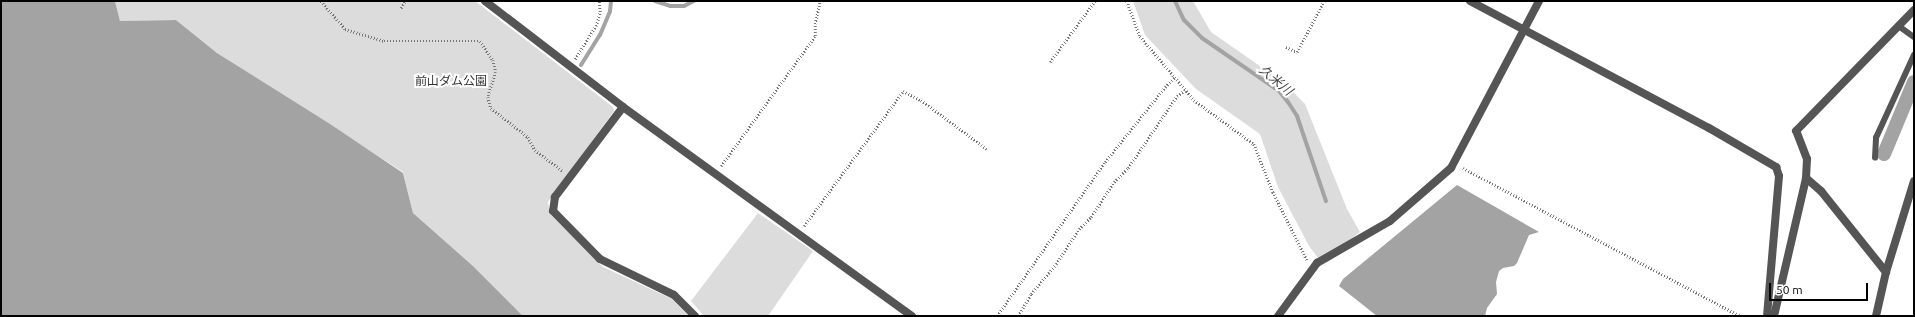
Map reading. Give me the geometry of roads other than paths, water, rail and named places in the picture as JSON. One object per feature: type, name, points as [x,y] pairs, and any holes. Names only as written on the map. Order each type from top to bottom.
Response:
[{"type":"street","points":[[485,1],[622,108],[912,316]]},
{"type":"street","points":[[1470,1],[1709,128],[1776,167],[1779,176],[1767,316]]},
{"type":"street","points":[[1278,316],[1317,263],[1337,250],[1390,221],[1439,180],[1453,163],[1539,1]]},
{"type":"street","points":[[1774,316],[1806,178],[1807,159],[1796,131],[1914,10]]},
{"type":"street","points":[[622,108],[555,197],[553,210],[600,259],[674,295],[695,316]]},
{"type":"street","points":[[1806,178],[1821,191],[1886,272]]},
{"type":"street","points":[[1876,316],[1886,272],[1914,181]]},
{"type":"lane","points":[[1899,26],[1914,37]]},
{"type":"lane","points":[[1875,158],[1876,138],[1914,55]]},
{"type":"waterway","points":[[581,65],[600,35],[610,11],[611,1]]},
{"type":"waterway","points":[[655,1],[670,6],[684,6],[694,1]]},
{"type":"waterway","name":"久米川","points":[[1175,1],[1184,20],[1202,38],[1279,91],[1288,102],[1297,116],[1326,201]]},
{"type":"waterway","points":[[1884,154],[1914,82]]},
{"type":"park label","name":"前山ダム公園","points":[[451,81]]}]
